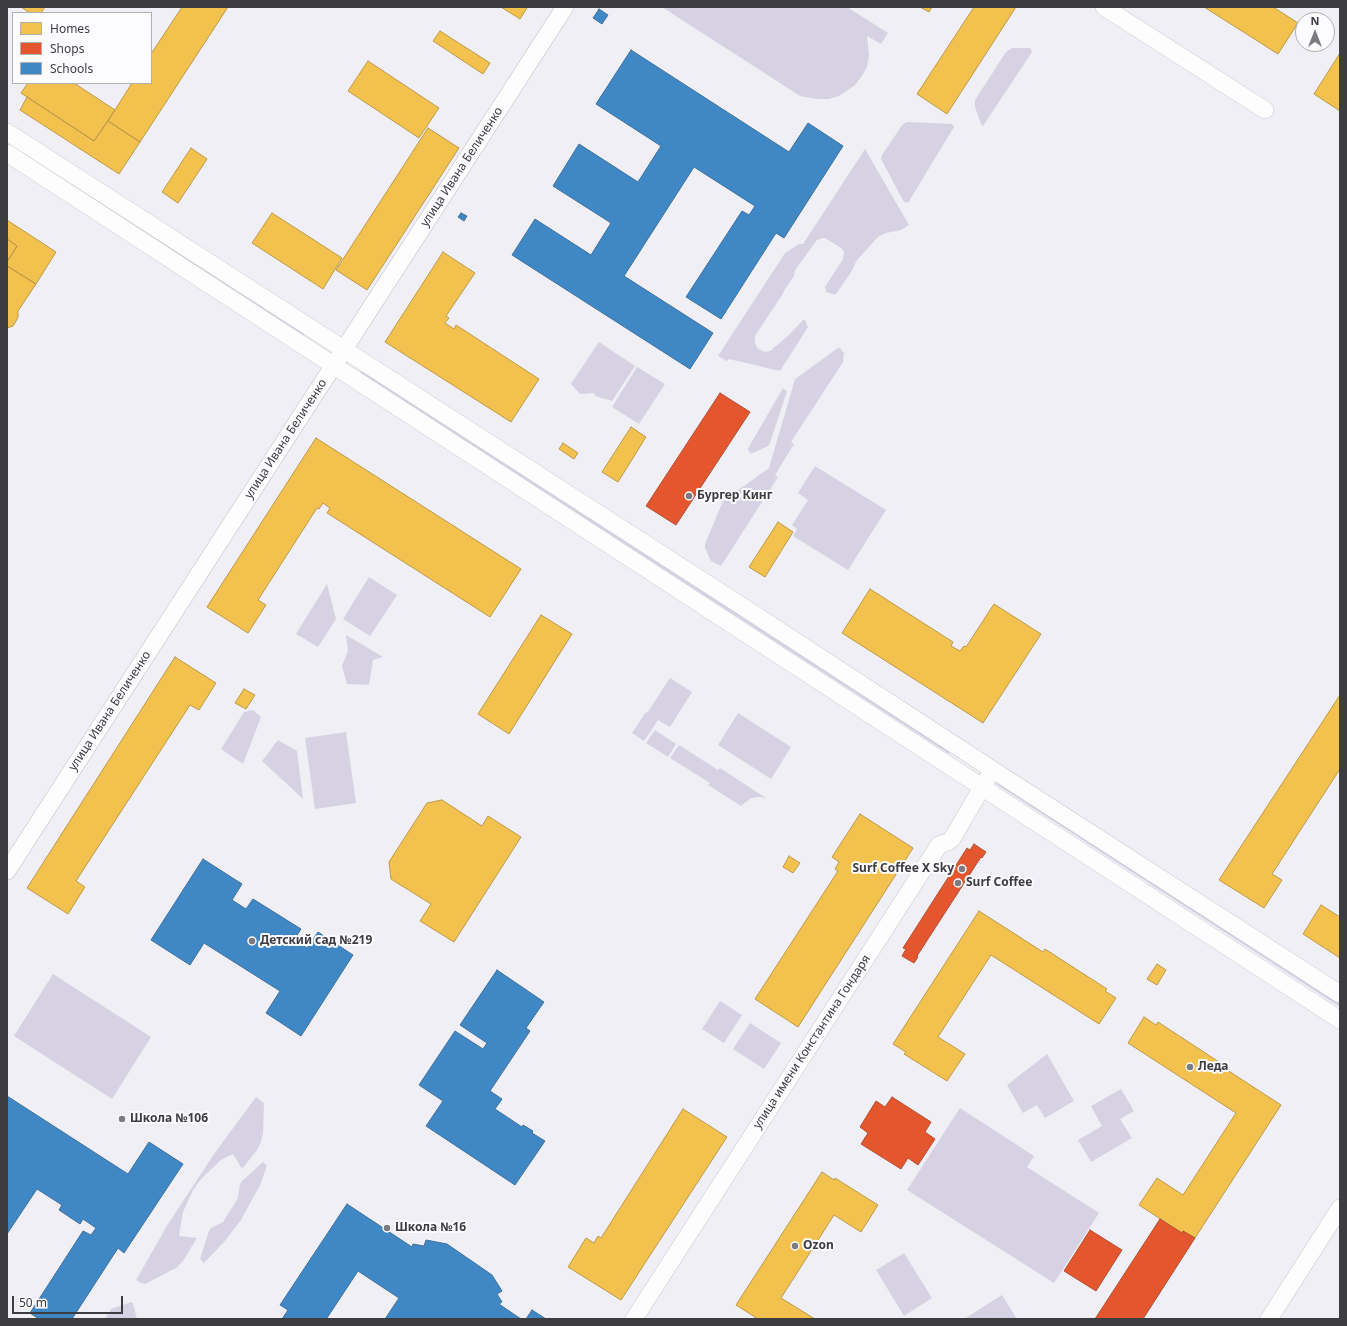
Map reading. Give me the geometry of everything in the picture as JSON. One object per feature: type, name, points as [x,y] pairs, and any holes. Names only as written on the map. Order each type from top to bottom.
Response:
[{"type":"street","name":"улица Ивана Беличенко","points":[[7,871],[565,7]]},
{"type":"street","points":[[1104,7],[1265,110]]},
{"type":"street","points":[[7,132],[343,350],[737,602],[993,770],[1340,994]]},
{"type":"street","points":[[7,153],[1340,1020]]},
{"type":"street","name":"улица имени Константина Гондаря","points":[[634,1319],[939,845],[952,839],[993,770]]},
{"type":"street","points":[[1268,1319],[1340,1208]]},
{"type":"shaded area","points":[[662,7],[847,7],[888,33],[881,44],[867,36],[869,56],[867,67],[855,85],[839,96],[829,99],[817,99],[800,96]]},
{"type":"shaded area","points":[[1012,48],[1030,48],[1032,52],[983,126],[975,107],[975,100],[1006,52]]},
{"type":"shaded area","points":[[907,122],[952,124],[954,127],[908,203],[904,202],[881,159],[882,155],[903,124]]},
{"type":"shaded area","points":[[865,149],[909,225],[901,230],[886,233],[878,237],[857,260],[850,274],[836,294],[826,292],[825,287],[843,259],[844,252],[841,248],[825,238],[817,240],[795,270],[794,276],[755,336],[757,348],[765,352],[770,351],[789,335],[803,320],[805,320],[808,327],[780,371],[729,359],[727,361],[718,356],[785,253],[799,244],[803,244]]},
{"type":"shaded area","points":[[111,206],[306,333],[303,337],[108,210]]},
{"type":"shaded area","points":[[599,342],[635,366],[612,401],[595,396],[594,393],[580,394],[571,384]]},
{"type":"shaded area","points":[[840,348],[844,353],[843,362],[791,442],[794,444],[775,475],[778,477],[721,566],[711,561],[705,548],[705,544],[723,501],[769,468],[795,379]]},
{"type":"shaded area","points":[[637,367],[665,384],[639,424],[612,407]]},
{"type":"shaded area","points":[[363,369],[952,749],[949,754],[360,373]]},
{"type":"shaded area","points":[[783,388],[787,391],[770,443],[768,446],[750,453],[748,449],[750,445]]},
{"type":"shaded area","points":[[815,466],[886,510],[848,570],[793,536],[797,529],[792,525],[808,500],[798,493]]},
{"type":"shaded area","points":[[369,577],[397,595],[370,636],[343,619]]},
{"type":"shaded area","points":[[327,584],[336,619],[318,647],[296,634]]},
{"type":"shaded area","points":[[346,635],[383,657],[373,660],[369,685],[347,684],[342,666],[348,651]]},
{"type":"shaded area","points":[[670,678],[692,692],[670,727],[658,720],[644,741],[632,733]]},
{"type":"shaded area","points":[[253,710],[261,717],[243,764],[221,749],[244,712]]},
{"type":"shaded area","points":[[738,713],[791,747],[771,779],[718,745]]},
{"type":"shaded area","points":[[655,730],[676,744],[668,757],[646,743]]},
{"type":"shaded area","points":[[346,732],[356,803],[315,809],[305,738]]},
{"type":"shaded area","points":[[278,740],[297,751],[303,799],[262,761]]},
{"type":"shaded area","points":[[679,745],[718,770],[720,768],[766,798],[751,798],[741,806],[708,785],[710,783],[670,758]]},
{"type":"shaded area","points":[[998,780],[1340,1001],[1340,1007],[996,784]]},
{"type":"shaded area","points":[[53,974],[151,1037],[112,1099],[14,1036]]},
{"type":"shaded area","points":[[720,1001],[742,1015],[724,1043],[702,1029]]},
{"type":"shaded area","points":[[750,1023],[781,1043],[764,1069],[733,1049]]},
{"type":"shaded area","points":[[1047,1054],[1074,1101],[1045,1118],[1037,1105],[1023,1113],[1007,1085]]},
{"type":"shaded area","points":[[1121,1089],[1134,1111],[1120,1119],[1132,1138],[1091,1162],[1078,1140],[1102,1126],[1091,1106]]},
{"type":"shaded area","points":[[256,1097],[264,1103],[263,1133],[257,1150],[242,1169],[233,1154],[221,1160],[201,1179],[193,1190],[183,1212],[179,1236],[197,1238],[183,1261],[176,1268],[145,1284],[136,1280],[168,1224],[214,1154]]},
{"type":"shaded area","points":[[960,1108],[1034,1156],[1027,1167],[1099,1213],[1054,1283],[907,1190]]},
{"type":"shaded area","points":[[263,1162],[267,1166],[260,1185],[241,1220],[224,1242],[204,1263],[200,1259],[209,1231],[211,1228],[223,1222],[238,1198],[240,1184],[242,1181]]},
{"type":"shaded area","points":[[904,1253],[932,1298],[904,1316],[876,1270]]},
{"type":"shaded area","points":[[1002,1295],[1017,1319],[964,1319]]},
{"type":"shaded area","points":[[131,1302],[133,1303],[137,1319],[105,1319],[111,1309]]},
{"type":"building: Homes","points":[[21,7],[45,7],[42,12],[28,12]]},
{"type":"building: Homes","points":[[182,7],[228,7],[140,142],[108,121],[131,84],[152,84],[152,52]]},
{"type":"building: Homes","points":[[501,7],[525,7],[527,8],[520,19]]},
{"type":"building: Homes","points":[[920,7],[932,7],[929,12]]},
{"type":"building: Homes","points":[[974,7],[1016,7],[947,114],[917,94]]},
{"type":"building: Homes","points":[[1204,7],[1273,7],[1295,21],[1295,28],[1278,54]]},
{"type":"building: Homes","points":[[440,31],[490,63],[483,74],[433,41]]},
{"type":"building: Homes","points":[[1340,53],[1340,111],[1314,94]]},
{"type":"building: Homes","points":[[368,61],[439,108],[419,138],[348,91]]},
{"type":"building: Homes","points":[[27,84],[76,84],[115,110],[94,141],[21,93]]},
{"type":"building: Homes","points":[[27,97],[94,141],[108,121],[140,142],[119,174],[20,110]]},
{"type":"building: Homes","points":[[428,128],[459,148],[367,290],[336,270]]},
{"type":"building: Homes","points":[[191,148],[207,159],[178,203],[162,192]]},
{"type":"building: Homes","points":[[272,213],[342,258],[323,289],[252,243]]},
{"type":"building: Homes","points":[[7,220],[56,252],[36,284],[7,266],[7,262],[17,246],[7,239]]},
{"type":"building: Homes","points":[[7,239],[17,246],[7,262]]},
{"type":"building: Homes","points":[[443,252],[475,273],[446,316],[449,318],[445,323],[454,329],[456,325],[539,379],[511,422],[385,342]]},
{"type":"building: Homes","points":[[7,266],[36,284],[18,311],[18,317],[13,326],[7,328]]},
{"type":"building: Homes","points":[[631,427],[646,437],[618,482],[602,472]]},
{"type":"building: Homes","points":[[316,438],[521,569],[490,617],[327,513],[330,508],[323,503],[319,509],[317,508],[258,600],[266,605],[248,633],[207,607]]},
{"type":"building: Homes","points":[[563,443],[578,453],[574,459],[559,449]]},
{"type":"building: Homes","points":[[778,522],[793,532],[765,577],[749,567]]},
{"type":"building: Homes","points":[[870,589],[953,642],[951,646],[960,651],[964,646],[966,647],[994,604],[1041,634],[983,723],[842,633]]},
{"type":"building: Homes","points":[[541,615],[572,634],[509,734],[478,714]]},
{"type":"building: Homes","points":[[175,657],[216,683],[199,710],[190,705],[76,881],[85,887],[68,914],[27,888]]},
{"type":"building: Homes","points":[[244,689],[255,695],[246,709],[235,703]]},
{"type":"building: Homes","points":[[1340,695],[1340,769],[1272,874],[1282,880],[1264,908],[1219,880]]},
{"type":"building: Homes","points":[[442,800],[482,826],[488,816],[521,837],[454,942],[420,921],[431,904],[391,879],[389,862],[427,803]]},
{"type":"building: Homes","points":[[860,814],[913,848],[798,1027],[755,999],[838,871],[835,869],[839,862],[832,857]]},
{"type":"building: Homes","points":[[789,856],[800,863],[793,873],[783,867]]},
{"type":"building: Homes","points":[[1321,905],[1340,917],[1340,958],[1303,934]]},
{"type":"building: Homes","points":[[979,911],[1043,952],[1045,949],[1107,989],[1105,991],[1116,998],[1099,1024],[991,955],[938,1037],[965,1054],[947,1081],[904,1054],[906,1052],[893,1044]]},
{"type":"building: Homes","points":[[1157,964],[1166,970],[1157,985],[1147,979]]},
{"type":"building: Homes","points":[[1144,1017],[1156,1025],[1158,1022],[1219,1062],[1218,1064],[1281,1105],[1195,1238],[1183,1231],[1182,1233],[1139,1205],[1157,1178],[1183,1195],[1236,1113],[1128,1043]]},
{"type":"building: Homes","points":[[683,1109],[727,1137],[621,1300],[568,1267],[586,1238],[594,1243],[598,1236],[601,1238]]},
{"type":"building: Homes","points":[[822,1172],[834,1180],[835,1178],[878,1205],[861,1232],[834,1215],[781,1298],[815,1319],[758,1319],[736,1305]]},
{"type":"building: Shops","points":[[720,393],[750,412],[676,525],[646,506]]},
{"type":"building: Shops","points":[[974,844],[986,852],[982,858],[981,857],[917,956],[918,957],[914,963],[902,956],[906,949],[903,948],[967,848],[970,850]]},
{"type":"building: Shops","points":[[892,1097],[931,1122],[925,1132],[935,1139],[918,1165],[908,1158],[901,1169],[861,1144],[868,1133],[860,1127],[876,1101],[885,1107]]},
{"type":"building: Shops","points":[[1160,1219],[1182,1233],[1183,1231],[1195,1238],[1143,1319],[1095,1319]]},
{"type":"building: Shops","points":[[1090,1230],[1122,1250],[1096,1291],[1064,1271]]},
{"type":"building: Schools","points":[[599,9],[608,15],[602,24],[593,18]]},
{"type":"building: Schools","points":[[631,50],[789,152],[808,123],[843,146],[784,238],[776,233],[721,319],[686,297],[742,211],[749,215],[755,206],[694,167],[624,276],[713,333],[690,369],[512,255],[535,219],[591,255],[611,223],[553,186],[579,144],[638,182],[661,146],[596,104]]},
{"type":"building: Schools","points":[[461,213],[467,216],[464,221],[458,217]]},
{"type":"building: Schools","points":[[203,859],[242,884],[232,900],[246,909],[253,899],[301,929],[294,940],[307,948],[318,932],[353,955],[301,1036],[266,1013],[280,991],[204,943],[190,965],[151,940]]},
{"type":"building: Schools","points":[[497,970],[544,1002],[526,1028],[530,1031],[490,1091],[502,1099],[495,1109],[522,1127],[523,1125],[533,1131],[532,1133],[545,1141],[515,1185],[426,1126],[443,1101],[419,1085],[455,1031],[483,1049],[487,1043],[460,1025]]},
{"type":"building: Schools","points":[[7,1096],[128,1174],[149,1142],[183,1164],[124,1253],[118,1248],[72,1319],[39,1319],[30,1313],[83,1231],[91,1235],[96,1228],[83,1219],[80,1224],[59,1210],[62,1205],[37,1189],[7,1234]]},
{"type":"building: Schools","points":[[347,1204],[412,1247],[413,1244],[424,1246],[426,1240],[447,1244],[492,1275],[502,1291],[497,1294],[502,1302],[499,1304],[521,1319],[385,1319],[399,1298],[358,1271],[327,1318],[329,1319],[282,1319],[288,1310],[280,1305]]},
{"type":"building: Schools","points":[[532,1310],[546,1319],[526,1319]]},
{"type":"place","name":"Бургер Кинг","points":[[689,496]]},
{"type":"place","name":"Surf Coffee X Sky","points":[[962,869]]},
{"type":"place","name":"Surf Coffee","points":[[958,883]]},
{"type":"place","name":"Детский сад №219","points":[[252,941]]},
{"type":"place","name":"Леда","points":[[1190,1067]]},
{"type":"place","name":"Школа №106","points":[[122,1119]]},
{"type":"place","name":"Школа №16","points":[[387,1228]]},
{"type":"place","name":"Ozon","points":[[795,1246]]}]
